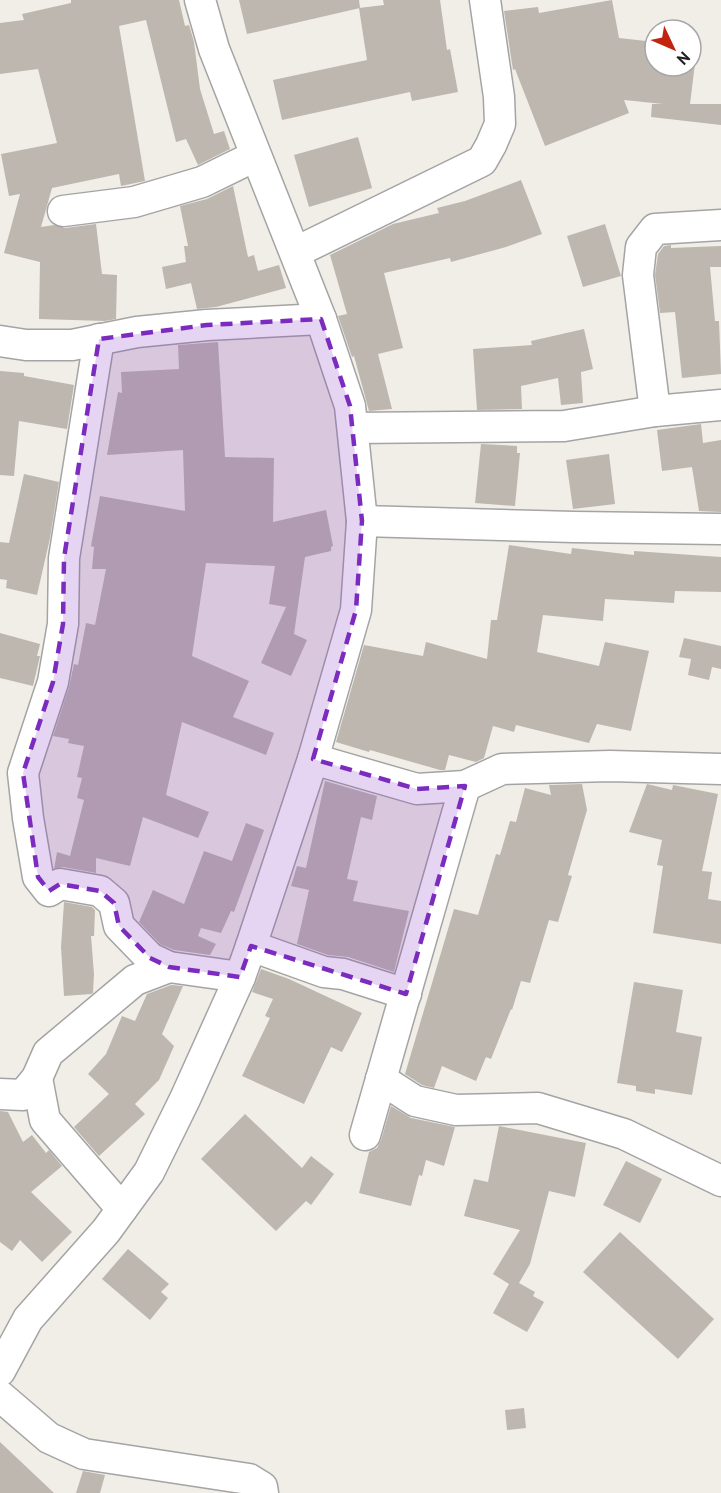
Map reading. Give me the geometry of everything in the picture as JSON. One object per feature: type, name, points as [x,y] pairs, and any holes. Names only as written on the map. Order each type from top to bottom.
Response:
[{"type":"street","points":[[0,1371],[28,1318],[106,1231],[149,1172],[240,977],[313,759],[356,610],[362,521],[350,406],[296,252],[255,156],[214,49],[200,0]]},
{"type":"street","points":[[296,252],[482,161],[500,124],[500,97],[485,0]]},
{"type":"street","points":[[63,211],[134,202],[202,182],[255,156]]},
{"type":"street","points":[[655,411],[638,275],[641,247],[655,229],[721,225]]},
{"type":"street","points":[[0,341],[26,345],[72,345],[137,332],[207,325],[321,319]]},
{"type":"street","points":[[99,339],[64,558],[63,624],[53,682],[11,768],[28,818],[38,877],[49,891],[60,884],[100,891],[114,903],[119,926],[150,958],[170,967],[240,977]]},
{"type":"street","points":[[353,428],[564,426],[655,411],[721,405]]},
{"type":"street","points":[[362,521],[574,528],[721,529]]},
{"type":"street","points":[[313,759],[417,789],[465,786],[502,769],[610,766],[721,769]]},
{"type":"street","points":[[365,1135],[465,786]]},
{"type":"street","points":[[251,946],[324,972],[343,974],[406,994]]},
{"type":"street","points":[[0,1094],[23,1095],[37,1078],[48,1053],[135,980],[170,967]]},
{"type":"street","points":[[37,1078],[45,1120],[122,1209]]},
{"type":"street","points":[[381,1079],[415,1101],[456,1110],[538,1108],[549,1111],[624,1134],[721,1181]]},
{"type":"street","points":[[0,1395],[49,1438],[84,1454],[249,1479],[262,1487],[263,1493]]},
{"type":"highlighted area","points":[[321,319],[350,406],[362,521],[356,610],[313,759],[417,789],[465,786],[406,994],[251,946],[240,977],[169,967],[150,958],[119,926],[114,903],[100,891],[60,884],[49,891],[38,877],[23,773],[53,682],[63,624],[64,558],[99,339],[207,325]]},
{"type":"building","points":[[71,0],[179,0],[185,26],[189,25],[194,42],[200,89],[214,134],[224,131],[230,149],[198,165],[186,139],[176,142],[146,20],[119,26],[145,181],[121,186],[119,174],[52,188],[41,227],[54,225],[65,228],[96,224],[102,274],[117,275],[116,319],[105,321],[39,319],[40,262],[4,253],[20,194],[9,196],[1,154],[57,143],[38,69],[0,74],[0,23],[24,20],[22,14],[71,3]]},
{"type":"building","points":[[239,0],[359,0],[360,8],[247,34]]},
{"type":"building","points":[[383,0],[440,0],[447,50],[450,49],[458,92],[412,101],[410,92],[282,120],[273,80],[367,60],[359,8],[384,5]]},
{"type":"building","points":[[612,0],[619,38],[643,41],[643,78],[693,78],[690,104],[721,104],[721,125],[651,117],[652,104],[663,104],[624,100],[629,113],[545,146],[515,69],[513,70],[504,11],[538,7],[539,13]]},
{"type":"building","points":[[358,137],[372,188],[309,207],[294,155]]},
{"type":"building","points":[[521,180],[542,234],[506,247],[451,262],[450,258],[384,273],[403,348],[378,354],[392,409],[369,411],[354,356],[352,357],[338,316],[347,314],[330,255],[393,224],[439,213],[437,208],[465,201]]},
{"type":"building","points":[[233,186],[248,257],[254,255],[258,271],[279,265],[286,288],[216,307],[197,309],[191,283],[166,289],[162,267],[186,262],[184,246],[188,246],[180,206],[207,199]]},
{"type":"building","points":[[605,224],[621,276],[583,287],[567,236]]},
{"type":"building","points":[[671,245],[671,248],[721,246],[721,267],[710,267],[715,321],[719,321],[721,374],[682,378],[675,312],[660,313],[655,275],[658,254],[664,246]]},
{"type":"building","points":[[584,329],[593,369],[581,372],[583,403],[561,405],[558,378],[521,386],[522,409],[477,410],[473,349],[532,345],[531,341]]},
{"type":"building","points":[[218,342],[225,457],[274,458],[273,522],[326,510],[333,546],[331,551],[305,557],[294,634],[307,640],[291,676],[261,663],[286,607],[269,604],[275,566],[206,563],[192,656],[249,681],[233,717],[274,733],[266,755],[182,722],[166,795],[209,812],[198,838],[143,817],[130,866],[96,858],[96,873],[63,867],[54,869],[57,852],[70,856],[84,800],[77,798],[82,778],[77,777],[84,746],[68,743],[69,739],[53,736],[74,664],[78,665],[86,623],[95,625],[106,569],[92,569],[94,547],[91,546],[100,496],[185,511],[183,450],[107,455],[118,392],[122,393],[121,372],[179,369],[178,345]]},
{"type":"building","points":[[0,371],[24,373],[24,376],[74,385],[67,429],[19,421],[14,476],[0,475]]},
{"type":"building","points":[[701,424],[703,443],[721,440],[721,512],[699,511],[692,467],[662,471],[657,430]]},
{"type":"building","points":[[481,444],[517,446],[517,453],[520,453],[515,506],[475,503]]},
{"type":"building","points":[[609,454],[615,504],[573,509],[566,460]]},
{"type":"building","points":[[24,474],[59,482],[50,538],[37,595],[6,588],[7,580],[0,579],[0,542],[9,543]]},
{"type":"building","points":[[509,545],[571,554],[572,548],[634,555],[634,551],[721,557],[721,592],[675,591],[674,603],[605,599],[603,621],[543,615],[537,652],[599,666],[605,642],[649,651],[631,731],[597,724],[589,743],[516,725],[514,732],[493,726],[484,758],[476,762],[449,755],[445,770],[336,742],[364,645],[423,656],[426,642],[487,659],[491,620],[497,620]]},
{"type":"building","points":[[0,633],[40,644],[37,656],[40,656],[33,686],[0,678]]},
{"type":"building","points":[[684,638],[721,646],[721,669],[712,667],[709,680],[688,675],[691,659],[679,657]]},
{"type":"building","points":[[325,781],[377,796],[372,820],[361,817],[347,879],[358,881],[353,901],[409,911],[394,972],[348,957],[328,955],[297,944],[309,890],[291,886],[297,866],[306,868]]},
{"type":"building","points":[[582,784],[587,810],[568,875],[572,876],[558,922],[549,920],[530,983],[521,981],[512,1010],[491,1059],[486,1057],[476,1081],[442,1066],[434,1088],[422,1085],[405,1074],[454,909],[478,915],[496,854],[500,855],[510,821],[516,822],[525,788],[551,795],[549,785]]},
{"type":"building","points":[[647,784],[672,790],[673,785],[718,794],[702,871],[712,872],[708,899],[721,901],[721,944],[653,933],[663,866],[657,865],[662,840],[629,832]]},
{"type":"building","points":[[246,823],[264,830],[234,912],[231,911],[221,933],[201,928],[198,936],[216,944],[210,955],[174,950],[160,944],[139,922],[153,890],[184,904],[204,851],[232,861]]},
{"type":"building","points":[[64,902],[92,907],[95,910],[94,936],[91,936],[94,974],[93,993],[91,994],[64,996],[61,947]]},
{"type":"building","points":[[261,969],[289,979],[362,1013],[342,1052],[331,1047],[304,1104],[242,1076],[270,1018],[265,1016],[273,999],[252,992]]},
{"type":"building","points":[[634,982],[683,990],[676,1032],[702,1037],[692,1095],[655,1089],[655,1094],[636,1091],[636,1086],[617,1083]]},
{"type":"building","points":[[171,985],[183,986],[162,1034],[174,1046],[159,1080],[135,1104],[145,1114],[99,1156],[74,1127],[109,1094],[88,1074],[106,1054],[122,1016],[135,1021],[147,994]]},
{"type":"building","points":[[391,1106],[411,1118],[455,1127],[444,1166],[426,1160],[422,1176],[419,1175],[411,1206],[359,1193],[369,1152],[377,1148],[381,1140]]},
{"type":"building","points":[[0,1111],[8,1112],[23,1142],[32,1135],[46,1153],[49,1150],[62,1166],[31,1192],[72,1232],[42,1262],[20,1240],[12,1251],[0,1242]]},
{"type":"building","points":[[245,1114],[302,1168],[311,1156],[334,1174],[311,1205],[306,1201],[276,1231],[201,1159]]},
{"type":"building","points":[[499,1126],[586,1143],[575,1197],[549,1191],[530,1264],[519,1283],[535,1292],[533,1296],[544,1302],[527,1332],[493,1313],[509,1284],[493,1274],[520,1230],[464,1216],[474,1179],[488,1182]]},
{"type":"building","points":[[626,1161],[662,1179],[640,1223],[603,1205]]},
{"type":"building","points":[[620,1232],[714,1319],[678,1359],[583,1272]]},
{"type":"building","points":[[128,1249],[169,1284],[161,1292],[168,1298],[150,1320],[102,1279]]},
{"type":"building","points":[[524,1408],[526,1428],[507,1430],[505,1410]]},
{"type":"building","points":[[0,1442],[54,1493],[0,1493]]},
{"type":"building","points":[[83,1471],[105,1475],[100,1493],[76,1493]]}]
